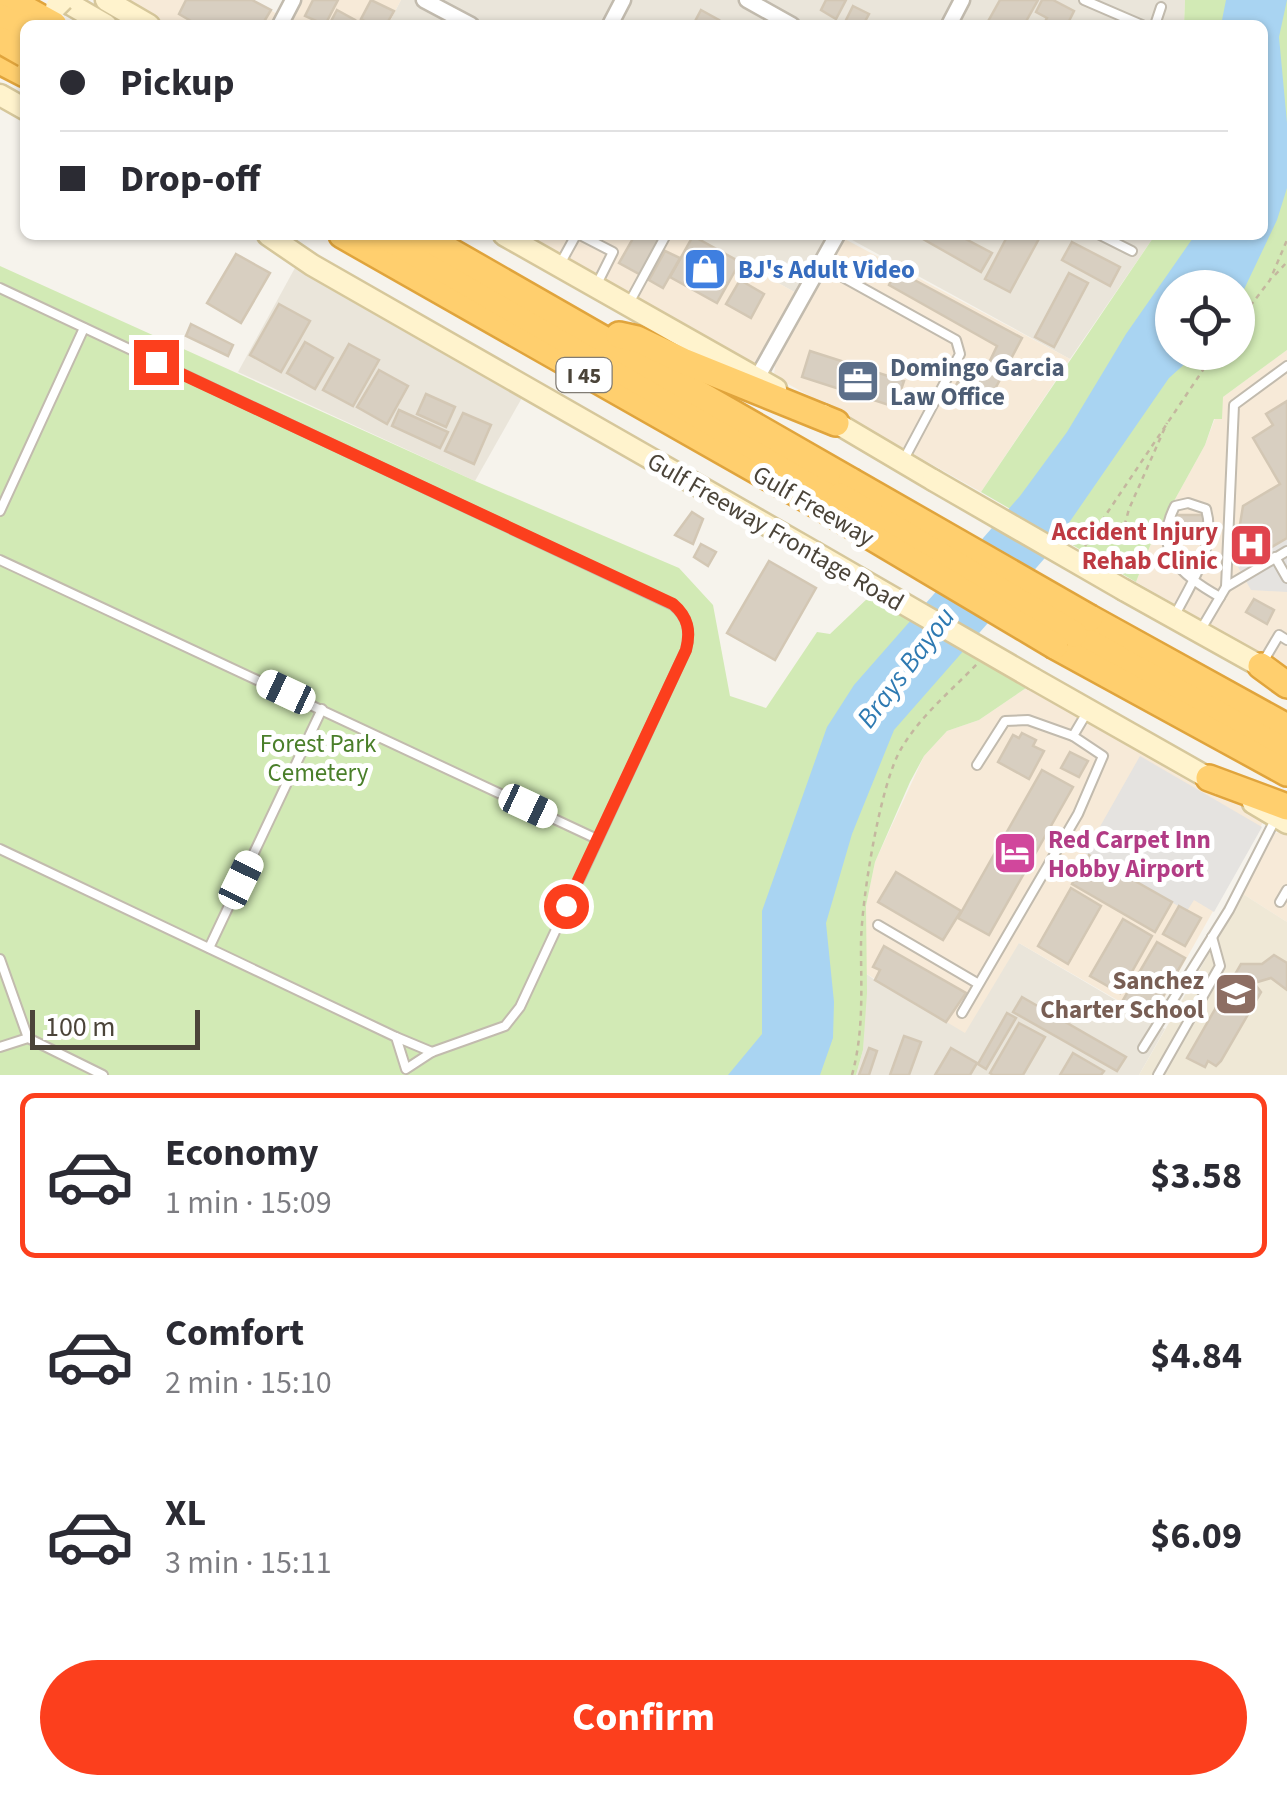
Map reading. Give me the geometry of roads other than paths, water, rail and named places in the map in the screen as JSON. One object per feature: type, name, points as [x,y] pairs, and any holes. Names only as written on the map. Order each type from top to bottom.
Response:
[{"type":"highway","points":[[9,0],[59,8]]},
{"type":"highway","name":"Gulf Freeway","points":[[352,240],[839,496]]},
{"type":"highway","name":"Gulf Freeway","points":[[391,240],[1287,752]]},
{"type":"highway","name":"Gulf Freeway","points":[[431,240],[590,330],[839,496]]},
{"type":"highway","points":[[590,330],[637,339],[836,423]]},
{"type":"highway","name":"Gulf Freeway","points":[[1073,633],[1287,727]]},
{"type":"highway","name":"Gulf Freeway","points":[[1073,633],[1287,773]]},
{"type":"highway","points":[[1261,666],[1287,683]]},
{"type":"highway","points":[[1209,778],[1283,815]]},
{"type":"main road","points":[[0,18],[24,0]]},
{"type":"main road","points":[[106,0],[140,20]]},
{"type":"main road","points":[[59,8],[92,20]]},
{"type":"main road","points":[[0,57],[20,37]]},
{"type":"main road","points":[[260,240],[298,256]]},
{"type":"main road","name":"Gulf Freeway Frontage Road","points":[[275,240],[1209,778]]},
{"type":"main road","points":[[526,241],[595,287],[1261,666]]},
{"type":"street","points":[[424,0],[462,20]]},
{"type":"street","points":[[747,0],[783,20]]},
{"type":"street","points":[[757,378],[834,240]]},
{"type":"lane","points":[[1084,0],[1130,20]]},
{"type":"lane","points":[[1157,20],[1161,7]]},
{"type":"lane","points":[[559,266],[575,240]]},
{"type":"lane","points":[[588,240],[613,252],[595,287]]},
{"type":"lane","points":[[628,305],[663,240]]},
{"type":"lane","points":[[1110,240],[1132,251]]},
{"type":"lane","points":[[821,264],[956,340],[960,348],[902,462]]},
{"type":"lane","points":[[0,288],[673,604],[683,613],[690,634],[686,650],[520,1007],[505,1026],[432,1052],[405,1072],[396,1037]]},
{"type":"lane","points":[[0,511],[84,328]]},
{"type":"lane","points":[[1226,587],[1234,404],[1287,366]]},
{"type":"lane","points":[[1174,616],[1193,582],[1208,545],[1210,524],[1206,509],[1188,503],[1176,506],[1169,533],[1171,554],[1179,571],[1193,582],[1220,597]]},
{"type":"lane","points":[[1200,632],[1226,587],[1287,551]]},
{"type":"lane","points":[[1275,558],[1287,578]]},
{"type":"lane","points":[[0,560],[598,839]]},
{"type":"lane","points":[[1261,666],[1287,629]]},
{"type":"lane","points":[[209,948],[322,709]]},
{"type":"lane","points":[[1074,736],[1088,710]]},
{"type":"lane","points":[[962,1013],[1078,814],[1103,756],[1074,736],[1028,720],[1005,721],[977,765]]},
{"type":"lane","points":[[1143,1048],[1283,815]]},
{"type":"lane","points":[[0,849],[432,1052]]},
{"type":"lane","points":[[0,864],[12,856]]},
{"type":"lane","points":[[1280,902],[1287,890]]},
{"type":"lane","points":[[878,925],[977,983]]},
{"type":"lane","points":[[1158,1075],[1220,966],[1212,936]]},
{"type":"lane","points":[[0,958],[28,1038]]},
{"type":"lane","points":[[0,1047],[28,1038],[104,1075]]},
{"type":"water","points":[[1226,0],[1287,0],[1279,37],[1287,123],[1287,188],[1268,239],[1268,20],[1222,20]]},
{"type":"water","points":[[1192,240],[1267,240],[1253,270],[1171,270]]},
{"type":"water","name":"Brays Bayou","points":[[1155,292],[1155,370],[1178,370],[1044,559],[894,730],[852,834],[826,923],[834,1002],[833,1038],[820,1075],[728,1075],[762,1034],[762,911],[827,727],[854,685],[1020,496],[1067,432]]},
{"type":"place","name":"BJ's Adult Video","points":[[705,269]]},
{"type":"place","name":"Domingo Garcia Law Office","points":[[858,381]]},
{"type":"place","name":"Accident Injury Rehab Clinic","points":[[1251,545]]},
{"type":"place","name":"Red Carpet Inn Hobby Airport","points":[[1015,853]]},
{"type":"place","name":"Sanchez Charter School","points":[[1236,994]]},
{"type":"park label","name":"Forest Park Cemetery","points":[[318,758]]}]
